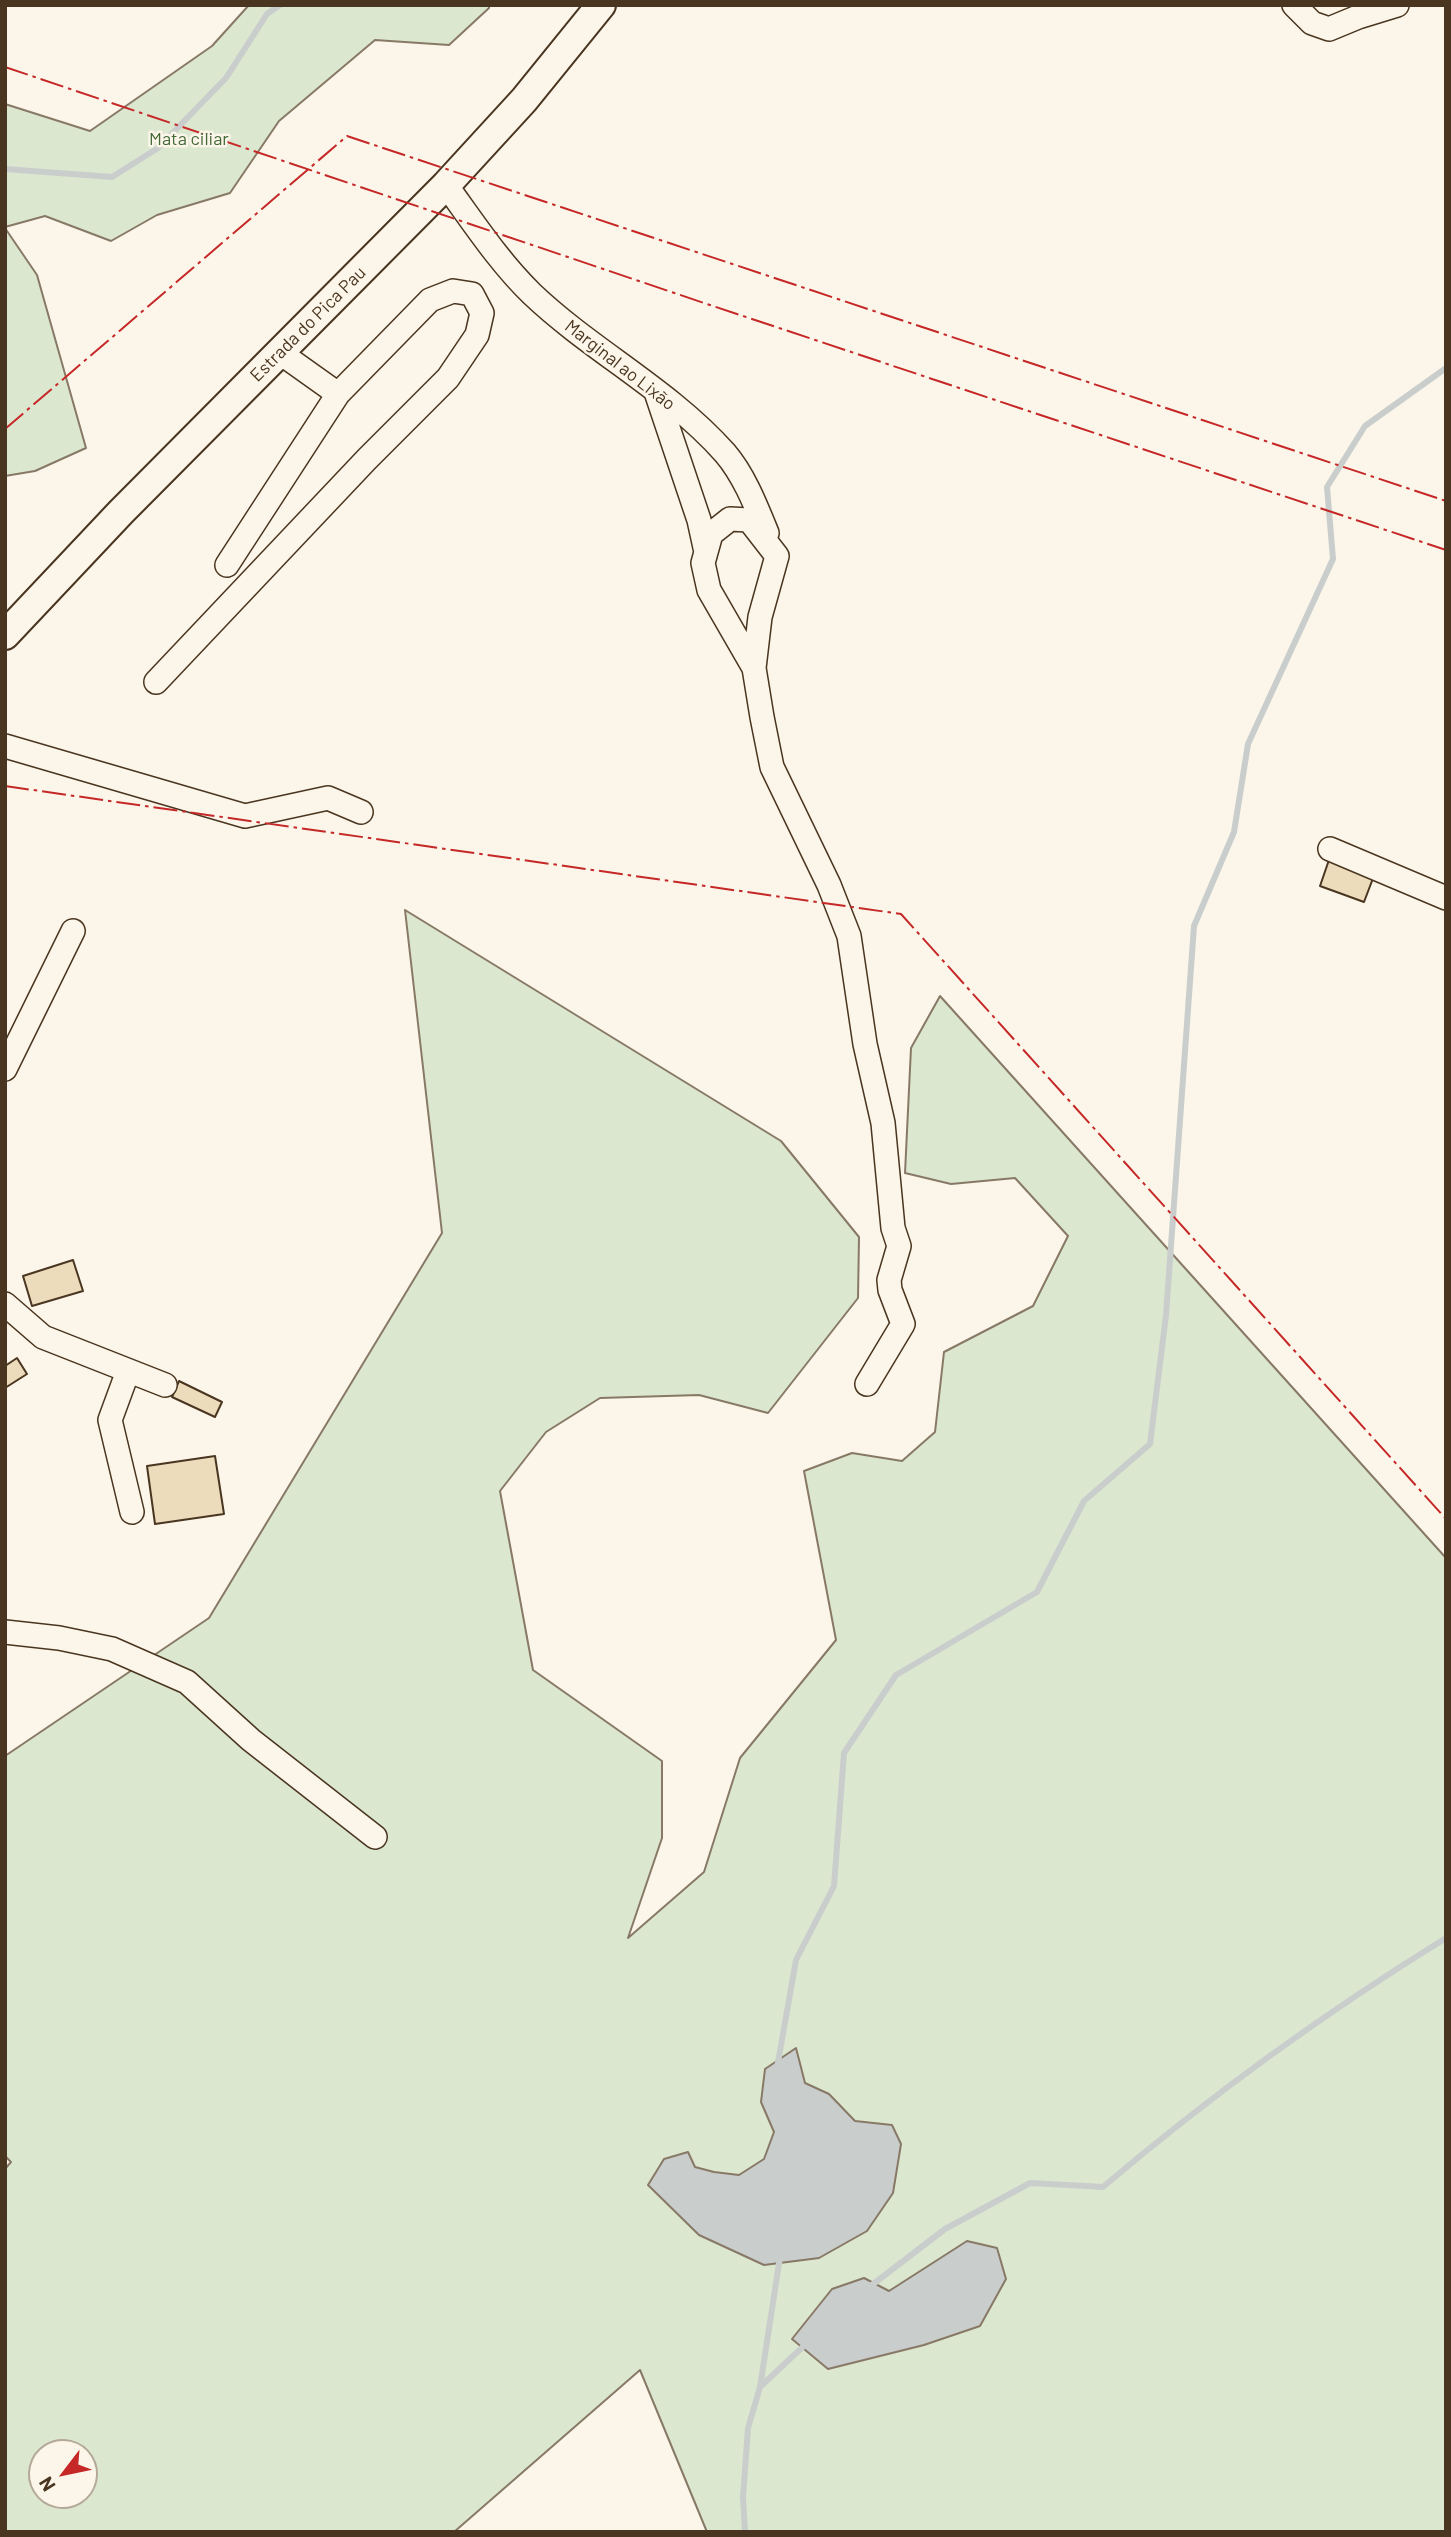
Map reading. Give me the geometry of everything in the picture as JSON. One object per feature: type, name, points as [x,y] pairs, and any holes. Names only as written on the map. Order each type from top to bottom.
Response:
[{"type":"main road","name":"Estrada do Pica Pau","points":[[5,635],[131,503],[446,185],[524,100],[601,5]]},
{"type":"street","points":[[1294,5],[1312,23],[1329,29],[1396,5]]},
{"type":"street","name":"Marginal ao Lixão","points":[[446,185],[491,247],[530,292],[577,334],[690,420],[726,454],[742,479],[777,556]]},
{"type":"street","points":[[156,682],[367,459],[448,378],[477,335],[482,313],[471,294],[453,291],[430,300],[338,394],[227,565]]},
{"type":"street","points":[[279,352],[338,394]]},
{"type":"street","points":[[656,392],[699,520],[706,552]]},
{"type":"street","points":[[754,668],[709,590],[703,563],[711,534],[730,519],[750,520],[777,556],[760,617],[754,668],[772,767],[829,885],[849,936],[865,1045],[883,1123],[893,1228],[899,1246],[889,1280],[903,1324],[867,1384]]},
{"type":"street","points":[[5,746],[245,816],[328,798],[361,812]]},
{"type":"street","points":[[1330,849],[1446,898]]},
{"type":"street","points":[[5,1069],[73,932]]},
{"type":"street","points":[[5,1304],[43,1337],[165,1385]]},
{"type":"street","points":[[128,1371],[110,1420],[132,1512]]},
{"type":"street","points":[[5,1632],[59,1638],[112,1649],[187,1682],[251,1740],[375,1837]]},
{"type":"green space","name":"Mata ciliar","points":[[249,5],[489,5],[489,8],[449,45],[375,40],[279,121],[230,193],[157,215],[111,241],[45,216],[5,227],[5,104],[90,131],[212,46]]},
{"type":"green space","points":[[5,228],[37,275],[86,448],[35,471],[5,476]]},
{"type":"green space","points":[[405,910],[781,1141],[859,1237],[858,1298],[768,1413],[699,1395],[600,1398],[546,1432],[500,1491],[533,1670],[662,1761],[662,1838],[628,1938],[704,1872],[740,1758],[836,1640],[804,1471],[852,1453],[902,1461],[935,1432],[944,1352],[1033,1306],[1068,1236],[1015,1178],[951,1184],[905,1173],[911,1048],[940,996],[1446,1558],[1446,2532],[707,2532],[640,2370],[454,2532],[5,2532],[5,2169],[11,2162],[5,2156],[5,1756],[209,1618],[442,1233]]},
{"type":"shaded area","points":[[796,2048],[805,2083],[829,2094],[855,2121],[892,2125],[901,2144],[893,2193],[867,2231],[819,2258],[764,2265],[699,2235],[648,2185],[664,2159],[688,2152],[695,2167],[739,2175],[764,2159],[774,2132],[761,2102],[765,2069]]},
{"type":"shaded area","points":[[967,2241],[997,2248],[1006,2279],[980,2326],[924,2345],[828,2369],[792,2339],[832,2289],[864,2278],[889,2291]]},
{"type":"building","points":[[1330,857],[1375,873],[1364,902],[1320,886]]},
{"type":"building","points":[[73,1260],[83,1291],[32,1306],[23,1276]]},
{"type":"building","points":[[17,1358],[27,1374],[5,1388],[5,1366]]},
{"type":"building","points":[[179,1381],[222,1402],[215,1417],[172,1397]]},
{"type":"building","points":[[215,1456],[224,1514],[155,1524],[147,1466]]},
{"type":"waterway","points":[[5,169],[112,177],[158,148],[226,78],[267,14],[280,5]]},
{"type":"waterway","points":[[777,2068],[796,1960],[834,1886],[844,1753],[896,1675],[1037,1592],[1084,1501],[1150,1444],[1166,1315],[1194,926],[1234,832],[1248,744],[1333,559],[1327,487],[1365,426],[1446,368]]},
{"type":"waterway","points":[[868,2288],[945,2229],[1030,2183],[1103,2187],[1185,2120],[1270,2056],[1357,1995],[1446,1938]]},
{"type":"waterway","points":[[745,2532],[743,2497],[748,2428],[760,2387],[780,2257]]},
{"type":"waterway","points":[[760,2387],[808,2342]]},
{"type":"power","points":[[5,67],[1446,550]]},
{"type":"power","points":[[5,429],[347,136],[1446,501]]},
{"type":"power","points":[[5,786],[901,914],[1446,1519]]}]
